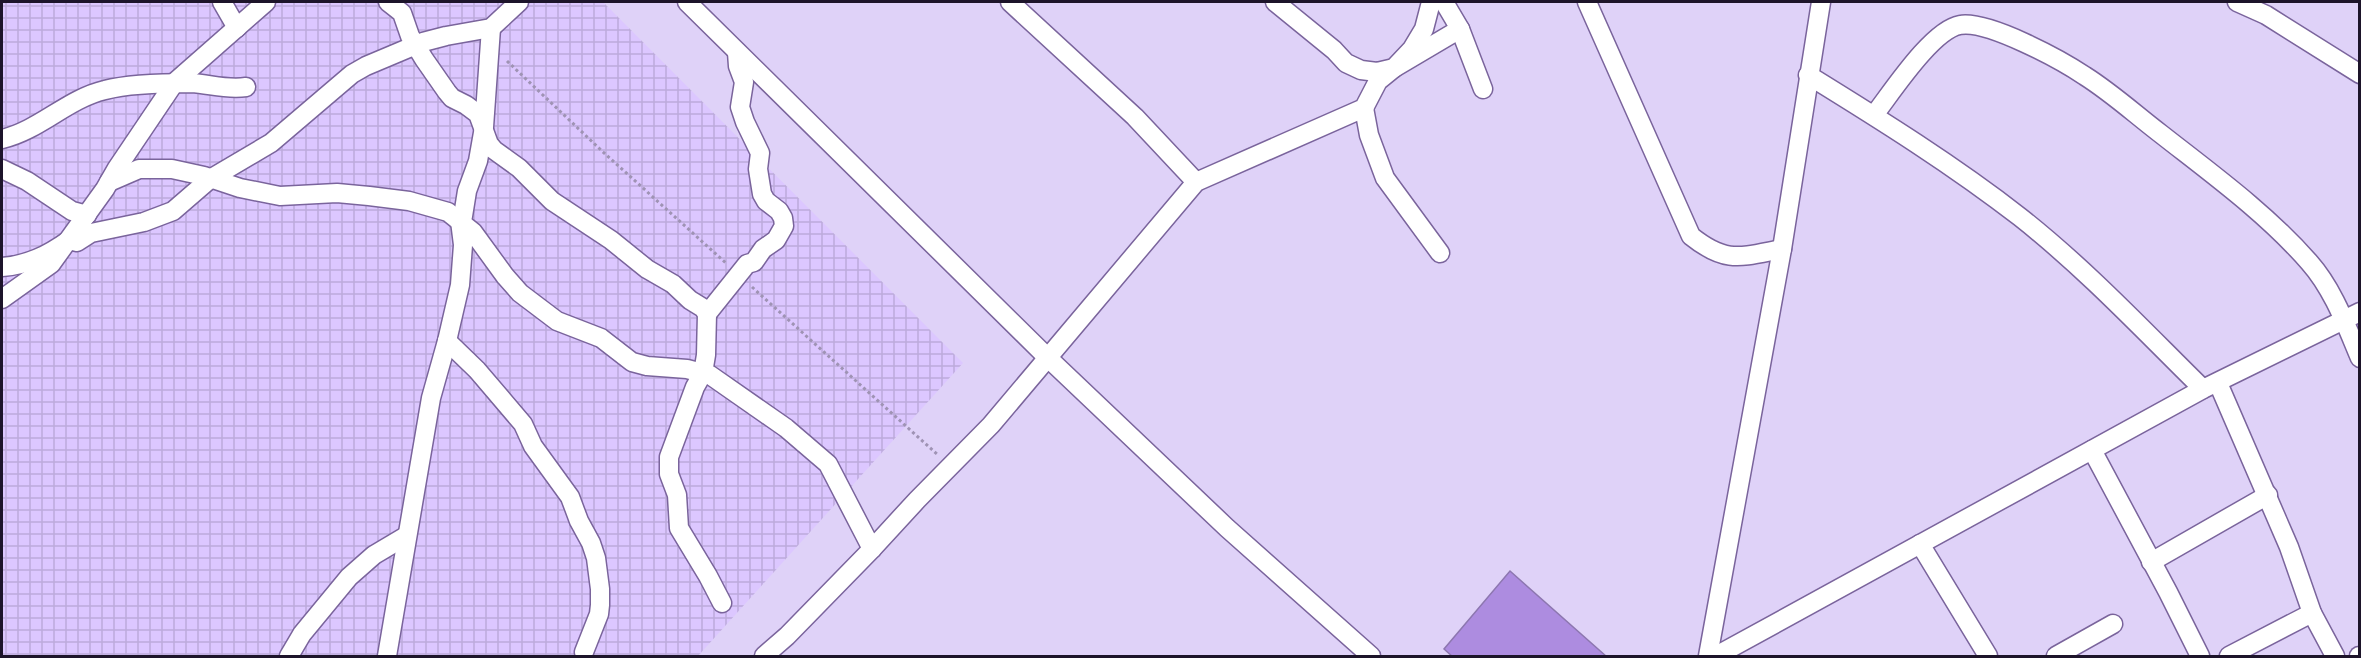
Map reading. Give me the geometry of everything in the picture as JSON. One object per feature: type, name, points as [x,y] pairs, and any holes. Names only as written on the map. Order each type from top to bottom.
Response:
[{"type":"street","points":[[222,2],[237,28]]},
{"type":"street","points":[[2,299],[51,264],[87,215],[175,82],[266,2]]},
{"type":"street","points":[[388,2],[402,13],[424,59],[452,98],[478,114],[489,144],[494,150],[519,168],[552,201],[611,240],[647,269],[673,284],[708,314]]},
{"type":"street","points":[[387,657],[431,398],[447,341],[461,277],[463,245],[460,221],[464,216],[467,191],[478,161],[484,127],[491,37],[519,2]]},
{"type":"street","points":[[687,2],[1047,357],[1227,528],[1371,657]]},
{"type":"street","points":[[1010,2],[1135,117],[1196,182]]},
{"type":"street","points":[[1275,2],[1334,50],[1346,63],[1361,70],[1377,72],[1394,68],[1460,29]]},
{"type":"street","points":[[1431,2],[1424,29],[1412,49],[1378,81],[1364,108],[1369,135],[1385,178],[1440,253]]},
{"type":"street","points":[[1444,2],[1460,29],[1483,89]]},
{"type":"street","points":[[1587,2],[1691,236],[1707,249],[1724,256],[1744,256],[1782,249]]},
{"type":"street","points":[[1708,657],[1782,249],[1821,2]]},
{"type":"street","points":[[2237,2],[2266,15],[2360,74]]},
{"type":"street","points":[[1874,116],[1929,44],[1944,32],[1960,25],[1976,25],[1999,32],[2049,55],[2086,76],[2267,219],[2310,264],[2330,293],[2352,316],[2360,358]]},
{"type":"street","points":[[2,267],[27,264],[48,255],[69,240],[77,242],[91,233],[106,228],[135,224],[159,217],[180,206],[196,189],[210,179],[265,148],[352,74],[366,66],[438,38],[491,37]]},
{"type":"street","points":[[722,603],[679,528],[677,495],[669,474],[669,458],[695,387],[703,373],[708,314],[747,264],[754,262],[763,249],[776,240],[784,226],[779,211],[765,201],[762,194],[758,169],[760,153],[740,107],[744,81],[736,58],[737,52]]},
{"type":"street","points":[[1808,75],[1955,169],[2021,218],[2211,386],[2268,495],[2312,613],[2335,657]]},
{"type":"street","points":[[2,139],[32,128],[66,107],[102,90],[175,82],[231,89],[246,87]]},
{"type":"street","points":[[764,657],[991,425],[1196,182],[1364,108]]},
{"type":"street","points":[[2,169],[27,181],[72,211],[87,215]]},
{"type":"street","points":[[109,182],[131,171],[180,170],[240,188],[280,196],[337,193],[409,201],[448,212],[478,238],[510,282],[532,303],[557,321],[601,338],[632,362],[647,366],[680,368],[703,373],[724,382],[780,423],[828,464],[872,549]]},
{"type":"street","points":[[1729,655],[1754,634],[2092,450],[2211,386],[2352,316]]},
{"type":"street","points":[[447,341],[477,370],[518,418],[533,446],[570,497],[591,543],[596,558],[600,605],[599,614],[584,652]]},
{"type":"street","points":[[2092,450],[2200,657]]},
{"type":"street","points":[[2151,562],[2268,495]]},
{"type":"street","points":[[289,657],[302,634],[349,577],[374,555],[406,536]]},
{"type":"street","points":[[1920,544],[1988,657]]},
{"type":"street","points":[[2229,657],[2312,613]]},
{"type":"street","points":[[2056,657],[2113,624]]},
{"type":"path","points":[[491,37],[602,151],[733,269]]},
{"type":"path","points":[[750,285],[951,467]]},
{"type":"shaded area","points":[[2,2],[603,2],[963,363],[698,656],[2,656]]},
{"type":"building","points":[[1510,571],[1607,657],[1453,657],[1444,649]]}]
